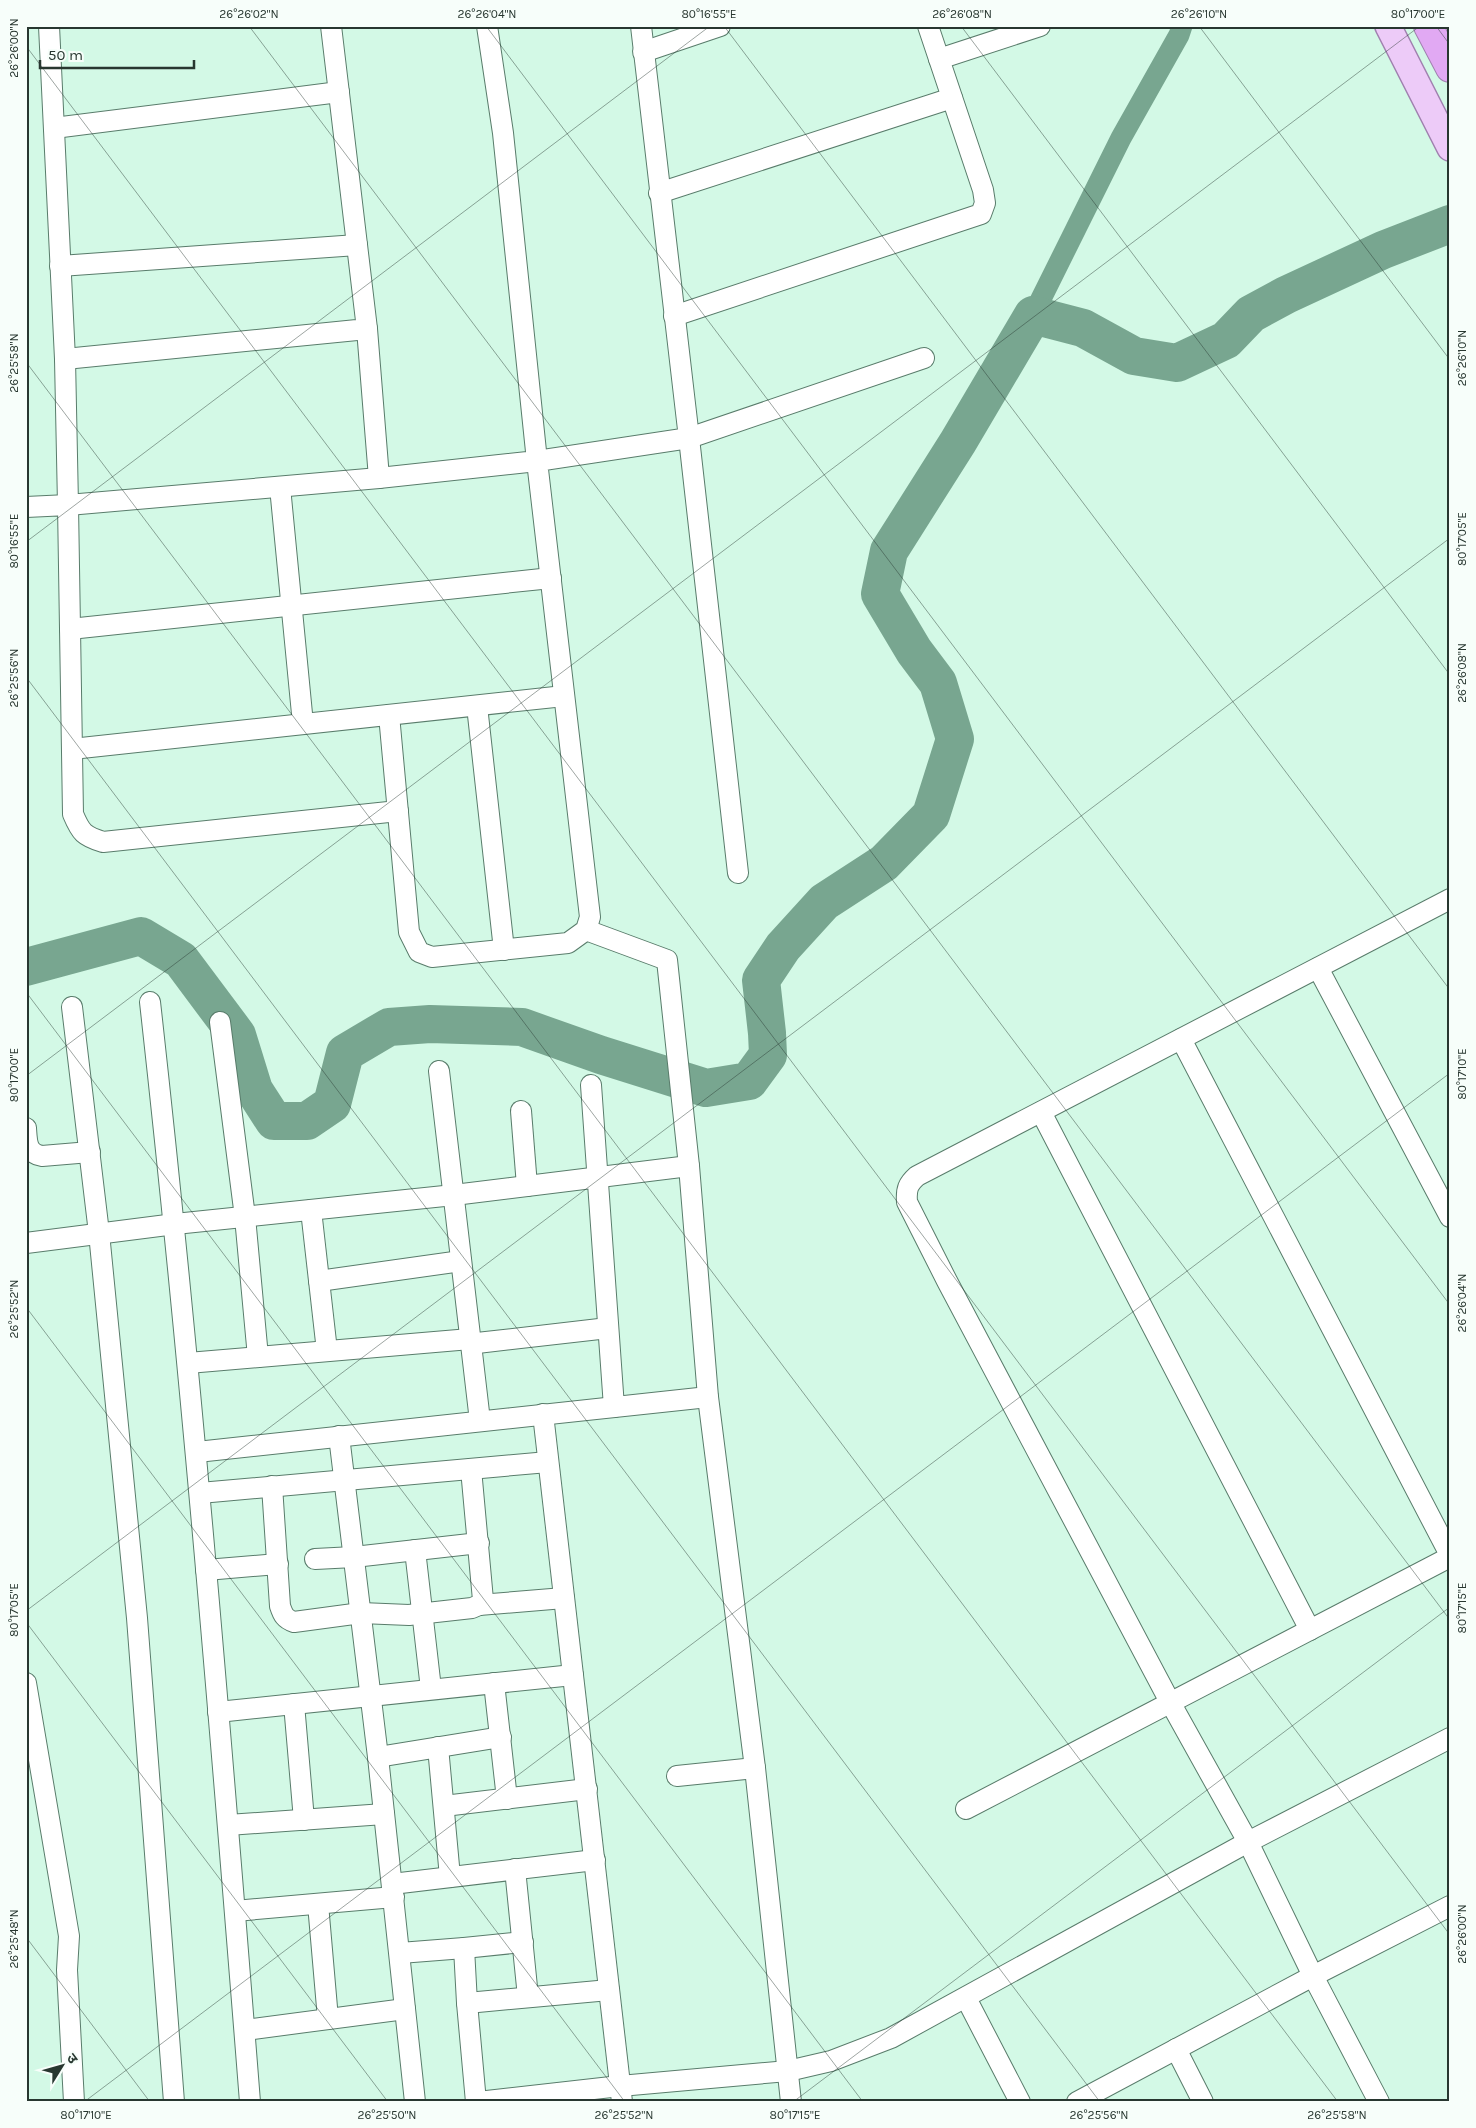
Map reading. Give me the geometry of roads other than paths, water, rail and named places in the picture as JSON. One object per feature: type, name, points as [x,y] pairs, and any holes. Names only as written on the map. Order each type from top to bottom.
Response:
[{"type":"highway","points":[[1428,26],[1450,68]]},
{"type":"main road","points":[[1388,26],[1450,148]]},
{"type":"street","points":[[49,26],[65,359],[74,814],[79,830],[90,838],[104,842],[398,811]]},
{"type":"street","points":[[331,26],[367,329],[379,478]]},
{"type":"street","points":[[389,715],[409,932],[420,952],[432,957],[568,943],[586,930],[590,917],[537,461],[503,133],[488,26]]},
{"type":"street","points":[[640,26],[690,438],[738,873]]},
{"type":"street","points":[[643,52],[720,26]]},
{"type":"street","points":[[674,316],[981,214],[985,203],[983,190],[928,26]]},
{"type":"street","points":[[939,60],[1040,26]]},
{"type":"street","points":[[54,128],[339,92]]},
{"type":"street","points":[[659,193],[952,98]]},
{"type":"street","points":[[60,266],[357,246]]},
{"type":"street","points":[[65,359],[367,329]]},
{"type":"street","points":[[26,507],[68,506],[379,478],[537,461],[690,438],[924,358]]},
{"type":"street","points":[[280,487],[302,724]]},
{"type":"street","points":[[70,629],[550,578]]},
{"type":"street","points":[[72,749],[564,696]]},
{"type":"street","points":[[477,706],[504,950]]},
{"type":"street","points":[[1379,2102],[1313,1976],[1248,1842],[1170,1702],[947,1282],[907,1202],[906,1191],[909,1183],[917,1176],[1450,900]]},
{"type":"street","points":[[586,930],[667,960],[688,1166],[708,1397],[755,1768],[791,2102]]},
{"type":"street","points":[[1318,968],[1450,1217]]},
{"type":"street","points":[[150,1002],[175,1224],[197,1452],[250,2102]]},
{"type":"street","points":[[72,1007],[100,1234],[138,1628],[174,2102]]},
{"type":"street","points":[[220,1022],[245,1217],[258,1357]]},
{"type":"street","points":[[966,1809],[1450,1556],[1181,1039]]},
{"type":"street","points":[[439,1071],[480,1421]]},
{"type":"street","points":[[591,1085],[614,1407]]},
{"type":"street","points":[[521,1111],[527,1186]]},
{"type":"street","points":[[1041,1112],[1310,1630]]},
{"type":"street","points":[[26,1128],[30,1151],[36,1155],[90,1152]]},
{"type":"street","points":[[26,1243],[175,1224],[454,1196],[688,1166]]},
{"type":"street","points":[[311,1210],[326,1351]]},
{"type":"street","points":[[319,1281],[462,1261]]},
{"type":"street","points":[[188,1363],[470,1339],[477,1343],[608,1328]]},
{"type":"street","points":[[197,1452],[708,1397]]},
{"type":"street","points":[[543,1414],[621,2094]]},
{"type":"street","points":[[339,1436],[378,1756],[415,2102]]},
{"type":"street","points":[[200,1493],[548,1462]]},
{"type":"street","points":[[471,1469],[484,1592],[483,1600],[479,1605]]},
{"type":"street","points":[[272,1486],[280,1606],[287,1620],[294,1622],[361,1613],[422,1614],[472,1608],[479,1605],[564,1598]]},
{"type":"street","points":[[315,1559],[354,1557],[479,1543]]},
{"type":"street","points":[[415,1550],[431,1690]]},
{"type":"street","points":[[206,1570],[278,1564]]},
{"type":"street","points":[[218,1712],[573,1675]]},
{"type":"street","points":[[26,1683],[70,1936],[67,1970],[74,2102]]},
{"type":"street","points":[[494,1683],[507,1799]]},
{"type":"street","points":[[294,1704],[304,1820]]},
{"type":"street","points":[[378,1756],[501,1737]]},
{"type":"street","points":[[464,1948],[466,2002],[477,2102],[621,2094],[788,2071],[831,2061],[892,2038],[1248,1842],[1450,1738]]},
{"type":"street","points":[[438,1747],[450,1877]]},
{"type":"street","points":[[677,1776],[755,1768]]},
{"type":"street","points":[[444,1806],[587,1789]]},
{"type":"street","points":[[228,1825],[384,1814]]},
{"type":"street","points":[[235,1911],[318,1904],[450,1877],[594,1860]]},
{"type":"street","points":[[515,1869],[528,1997]]},
{"type":"street","points":[[318,1904],[328,2019]]},
{"type":"street","points":[[1077,2102],[1313,1976],[1450,1906]]},
{"type":"street","points":[[400,1953],[523,1942]]},
{"type":"street","points":[[466,2002],[609,1990]]},
{"type":"street","points":[[966,1998],[1020,2102]]},
{"type":"street","points":[[245,2030],[405,2009]]},
{"type":"street","points":[[1176,2049],[1203,2102]]},
{"type":"waterway","points":[[1033,315],[1121,138],[1179,35],[1182,26]]},
{"type":"waterway","points":[[26,967],[141,936],[181,960],[237,1035],[254,1090],[274,1121],[307,1121],[332,1104],[345,1053],[389,1027],[430,1024],[522,1027],[601,1055],[706,1088],[749,1081],[768,1055],[761,980],[783,947],[824,902],[884,863],[931,815],[955,739],[938,683],[914,651],[880,594],[889,551],[958,442],[1033,315],[1083,328],[1134,356],[1177,363],[1226,340],[1251,314],[1286,295],[1383,250],[1450,224]]}]
